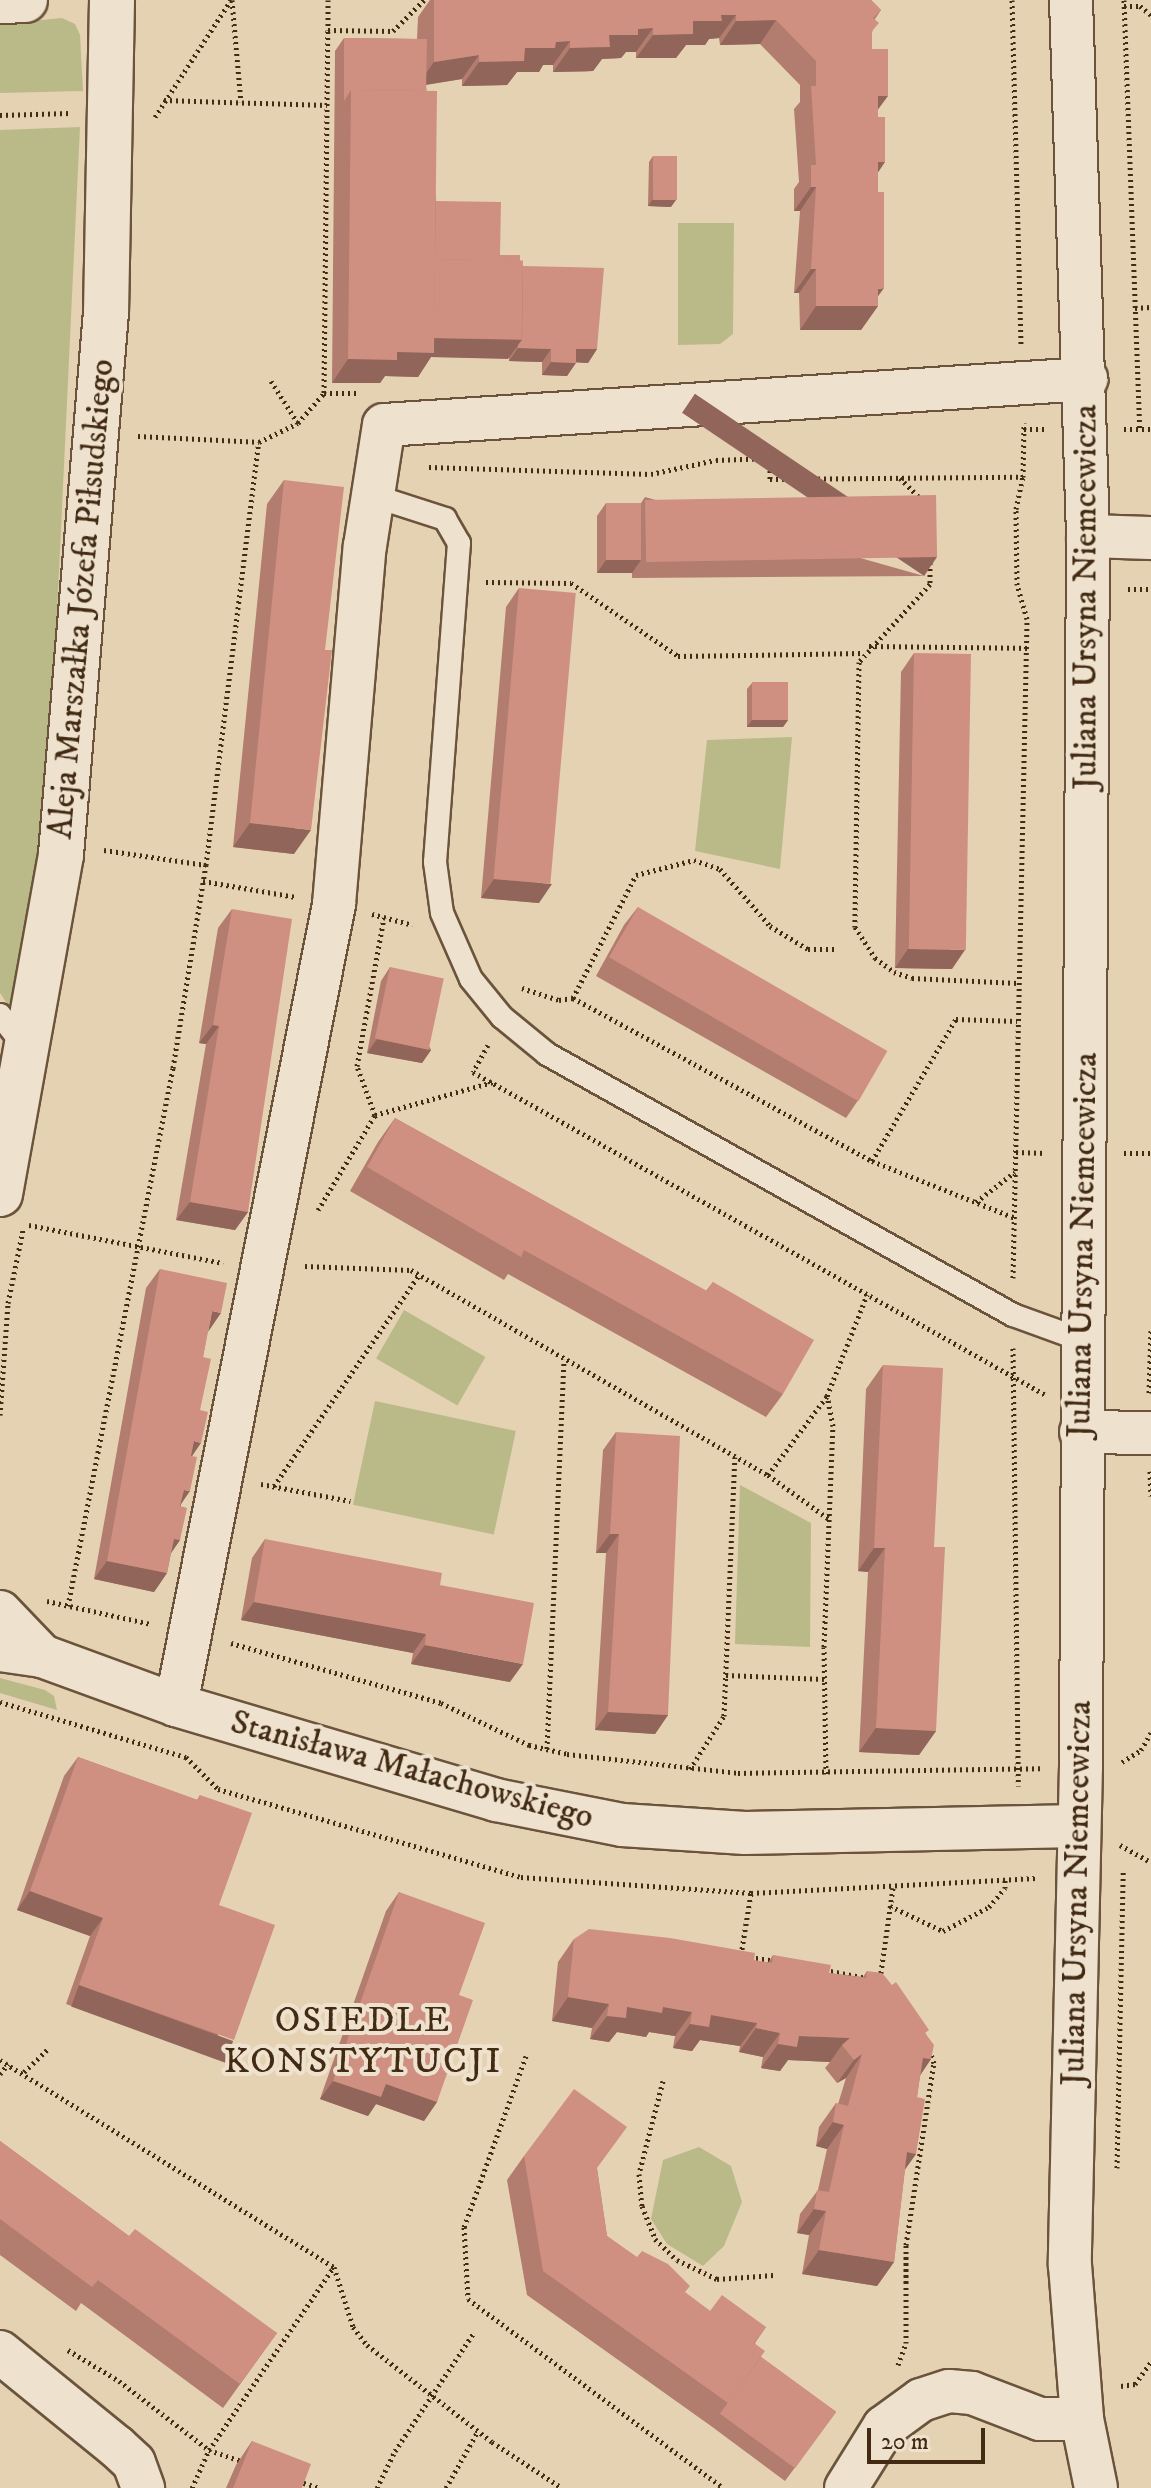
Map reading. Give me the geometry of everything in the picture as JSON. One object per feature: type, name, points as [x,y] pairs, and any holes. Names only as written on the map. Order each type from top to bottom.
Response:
[{"type":"street","points":[[0,1],[25,0]]},
{"type":"street","name":"Aleja Marszałka Józefa Piłsudskiego","points":[[12,1209],[29,1051],[61,854],[100,386],[112,0]]},
{"type":"street","name":"Juliana Ursyna Niemcewicza","points":[[1071,0],[1086,379],[1088,536],[1079,1826],[1070,2265],[1082,2419],[1096,2488]]},
{"type":"street","points":[[176,1705],[260,1264],[334,904],[384,425],[1086,379]]},
{"type":"street","points":[[1088,536],[1151,538]]},
{"type":"street","points":[[1081,1432],[1151,1433]]},
{"type":"street","name":"Stanisława Małachowskiego","points":[[16,1604],[42,1656]]},
{"type":"street","name":"Stanisława Małachowskiego","points":[[0,1650],[42,1656],[176,1705],[496,1800],[622,1825],[745,1833],[1079,1826]]},
{"type":"street","points":[[0,2352],[134,2463],[143,2488]]},
{"type":"street","points":[[846,2488],[884,2427],[921,2400],[949,2391],[972,2393],[1040,2419],[1082,2419]]},
{"type":"lane","points":[[377,480],[445,519],[459,543],[435,862],[442,913],[471,979],[502,1017],[547,1054],[1013,1315],[1082,1340]]},
{"type":"lane","points":[[0,1015],[29,1051]]},
{"type":"path","points":[[232,0],[241,103]]},
{"type":"path","points":[[136,436],[259,442],[298,423],[324,393],[328,0]]},
{"type":"path","points":[[328,30],[393,31],[424,0]]},
{"type":"path","points":[[16,1604],[68,1606],[191,1632],[441,1703],[547,1749],[690,1769],[826,1774],[1017,1769],[1013,1315],[1027,619],[1017,585],[1016,509],[1023,477],[1023,383],[1012,0]]},
{"type":"path","points":[[1151,15],[1140,6],[1124,3],[1140,429],[1151,429]]},
{"type":"path","points":[[163,100],[327,105]]},
{"type":"path","points":[[1135,308],[1151,307]]},
{"type":"path","points":[[271,381],[298,423]]},
{"type":"path","points":[[68,1606],[135,1246],[173,1068],[206,865],[259,442]]},
{"type":"path","points":[[377,480],[651,474],[716,460],[770,458],[770,479],[1023,477]]},
{"type":"path","points":[[900,478],[925,504]]},
{"type":"path","points":[[930,555],[930,584],[862,653],[855,918],[861,940],[875,958],[912,978],[1018,983]]},
{"type":"path","points":[[481,585],[489,580],[571,583],[678,656],[862,653]]},
{"type":"path","points":[[869,646],[1027,648]]},
{"type":"path","points":[[87,847],[206,865]]},
{"type":"path","points":[[573,998],[636,875],[694,860],[720,869],[770,926],[808,949],[835,949]]},
{"type":"path","points":[[375,1115],[357,1066],[384,917]]},
{"type":"path","points":[[519,986],[559,1000],[573,998],[872,1161],[1015,1218]]},
{"type":"path","points":[[872,1161],[956,1019],[1017,1021]]},
{"type":"path","points":[[311,1222],[375,1115],[493,1082]]},
{"type":"path","points":[[975,1202],[1015,1172]]},
{"type":"path","points":[[12,1209],[135,1246],[227,1264],[419,1275],[768,1475],[829,1519]]},
{"type":"path","points":[[274,1486],[419,1275]]},
{"type":"path","points":[[768,1475],[827,1396],[867,1295]]},
{"type":"path","points":[[547,1749],[564,1358]]},
{"type":"path","points":[[826,1774],[824,1679],[833,1426],[827,1396]]},
{"type":"path","points":[[690,1769],[724,1716],[735,1457]]},
{"type":"path","points":[[726,1675],[824,1679]]},
{"type":"path","points":[[0,1702],[186,1757],[218,1789],[521,1877],[751,1893],[893,1888],[1005,1877],[1041,1880]]},
{"type":"path","points":[[1116,2183],[1126,1909],[1121,1846]]},
{"type":"path","points":[[890,1906],[943,1931],[989,1907],[1005,1888],[1005,1877]]},
{"type":"path","points":[[888,1991],[880,1980],[893,1888]]},
{"type":"path","points":[[751,1893],[741,1955],[787,1963]]},
{"type":"path","points":[[818,1969],[880,1980]]},
{"type":"path","points":[[890,2378],[906,2343],[906,2245],[934,2063],[928,2047]]},
{"type":"path","points":[[24,2072],[49,2048]]},
{"type":"path","points":[[526,2056],[464,2227],[468,2299],[723,2488]]},
{"type":"path","points":[[0,2060],[24,2072],[334,2267],[353,2327],[367,2345],[430,2397],[562,2488]]},
{"type":"path","points":[[0,2074],[8,2064]]},
{"type":"path","points":[[663,2081],[639,2174],[642,2206],[655,2239],[677,2260],[717,2279],[774,2275]]},
{"type":"path","points":[[192,2488],[209,2450],[334,2267]]},
{"type":"path","points":[[377,2488],[430,2397],[473,2334]]},
{"type":"path","points":[[61,2347],[119,2381],[209,2450],[250,2464]]},
{"type":"path","points":[[1121,2386],[1135,2384],[1151,2362]]},
{"type":"path","points":[[1120,2373],[1122,2401]]},
{"type":"path","points":[[446,2488],[478,2431]]},
{"type":"path","points":[[291,2479],[319,2488]]},
{"type":"green space","points":[[62,18],[75,24],[80,35],[83,91],[0,93],[0,24]]},
{"type":"green space","points":[[80,127],[52,720],[28,930],[12,1011],[0,993],[0,130]]},
{"type":"green space","points":[[678,223],[734,223],[733,334],[720,344],[678,345]]},
{"type":"green space","points":[[792,737],[780,869],[695,851],[707,740]]},
{"type":"green space","points":[[404,1310],[485,1357],[457,1405],[376,1358]]},
{"type":"green space","points":[[375,1401],[516,1431],[494,1535],[353,1505]]},
{"type":"green space","points":[[740,1485],[811,1523],[810,1647],[735,1644]]},
{"type":"green space","points":[[0,1678],[45,1690],[54,1696],[57,1710],[0,1693]]},
{"type":"green space","points":[[699,2147],[731,2166],[742,2202],[724,2246],[703,2266],[667,2244],[651,2219],[663,2160]]},
{"type":"building","points":[[434,0],[871,0],[881,10],[873,18],[879,23],[872,31],[872,49],[888,49],[888,96],[878,96],[878,117],[885,117],[885,162],[878,162],[878,192],[884,192],[884,288],[878,289],[878,306],[816,306],[816,269],[811,269],[816,187],[811,187],[811,165],[816,165],[811,86],[816,86],[816,61],[776,20],[736,21],[736,15],[721,15],[722,21],[693,21],[693,34],[653,35],[653,28],[638,29],[638,35],[609,35],[610,47],[570,48],[570,41],[556,42],[555,48],[525,48],[524,61],[479,62],[479,55],[434,62]]},
{"type":"building","points":[[344,38],[427,39],[426,91],[351,90],[344,101]]},
{"type":"building","points":[[351,90],[437,91],[434,353],[397,352],[397,360],[348,359]]},
{"type":"building","points":[[653,156],[677,156],[677,200],[653,200]]},
{"type":"building","points":[[436,201],[501,202],[500,255],[520,255],[520,261],[435,259]]},
{"type":"building","points":[[435,259],[523,261],[522,340],[434,338]]},
{"type":"building","points":[[523,266],[604,268],[597,349],[576,349],[576,363],[551,362],[551,349],[518,348],[522,340]]},
{"type":"building","points":[[284,480],[344,487],[325,650],[332,650],[311,830],[250,823]]},
{"type":"building","points":[[936,495],[937,557],[646,562],[645,500]]},
{"type":"building","points":[[606,503],[641,503],[641,560],[606,560]]},
{"type":"building","points":[[519,588],[576,593],[550,884],[494,879]]},
{"type":"building","points":[[914,653],[971,654],[966,950],[909,949]]},
{"type":"building","points":[[752,682],[788,682],[788,720],[752,720]]},
{"type":"building","points":[[638,907],[887,1051],[858,1101],[609,957]]},
{"type":"building","points":[[232,909],[292,919],[248,1212],[190,1202],[219,1026],[213,1025]]},
{"type":"building","points":[[390,967],[444,978],[429,1050],[375,1038]]},
{"type":"building","points":[[395,1118],[707,1291],[713,1282],[814,1340],[783,1394],[524,1250],[521,1257],[367,1167]]},
{"type":"building","points":[[160,1269],[227,1283],[221,1313],[212,1311],[203,1357],[211,1359],[200,1410],[208,1412],[201,1443],[194,1441],[191,1456],[197,1457],[190,1491],[184,1490],[180,1506],[187,1508],[180,1540],[174,1539],[167,1573],[107,1561]]},
{"type":"building","points":[[883,1365],[943,1368],[934,1547],[945,1547],[936,1731],[876,1728],[885,1548],[874,1548]]},
{"type":"building","points":[[616,1432],[680,1436],[668,1715],[608,1712],[619,1534],[610,1534]]},
{"type":"building","points":[[265,1539],[442,1573],[440,1585],[534,1603],[523,1664],[425,1645],[426,1634],[254,1602]]},
{"type":"building","points":[[78,1757],[198,1800],[200,1795],[252,1813],[219,1905],[275,1925],[234,2040],[79,1985],[103,1918],[30,1891]]},
{"type":"building","points":[[399,1892],[485,1923],[459,1995],[473,2000],[437,2102],[386,2084],[381,2097],[333,2081]]},
{"type":"building","points":[[589,1929],[670,1938],[755,1953],[754,1960],[772,1963],[773,1955],[831,1965],[829,1973],[866,1978],[867,1971],[882,1973],[892,1985],[896,1982],[929,2030],[925,2033],[934,2045],[931,2059],[923,2058],[917,2097],[925,2099],[916,2154],[907,2152],[894,2262],[819,2250],[826,2211],[814,2209],[817,2190],[829,2192],[844,2125],[833,2122],[836,2103],[848,2106],[862,2054],[854,2060],[842,2045],[850,2038],[799,2036],[797,2047],[778,2044],[780,2033],[756,2028],[757,2023],[711,2015],[709,2027],[690,2024],[692,2012],[663,2007],[662,2013],[627,2007],[626,2018],[607,2016],[609,2004],[568,1997],[574,1939]]},
{"type":"building","points":[[574,2089],[627,2127],[597,2168],[607,2236],[637,2257],[642,2251],[668,2264],[690,2286],[685,2292],[710,2311],[722,2295],[766,2327],[754,2343],[765,2351],[728,2403],[543,2271],[524,2156]]},
{"type":"building","points":[[0,2141],[129,2236],[135,2229],[277,2333],[240,2384],[98,2280],[92,2287],[0,2219]]},
{"type":"building","points":[[761,2357],[836,2412],[795,2468],[720,2414]]},
{"type":"building","points":[[252,2441],[311,2464],[302,2488],[233,2488]]},
{"type":"district","name":"OSIEDLE KONSTYTUCJI","points":[[363,2040]]}]
